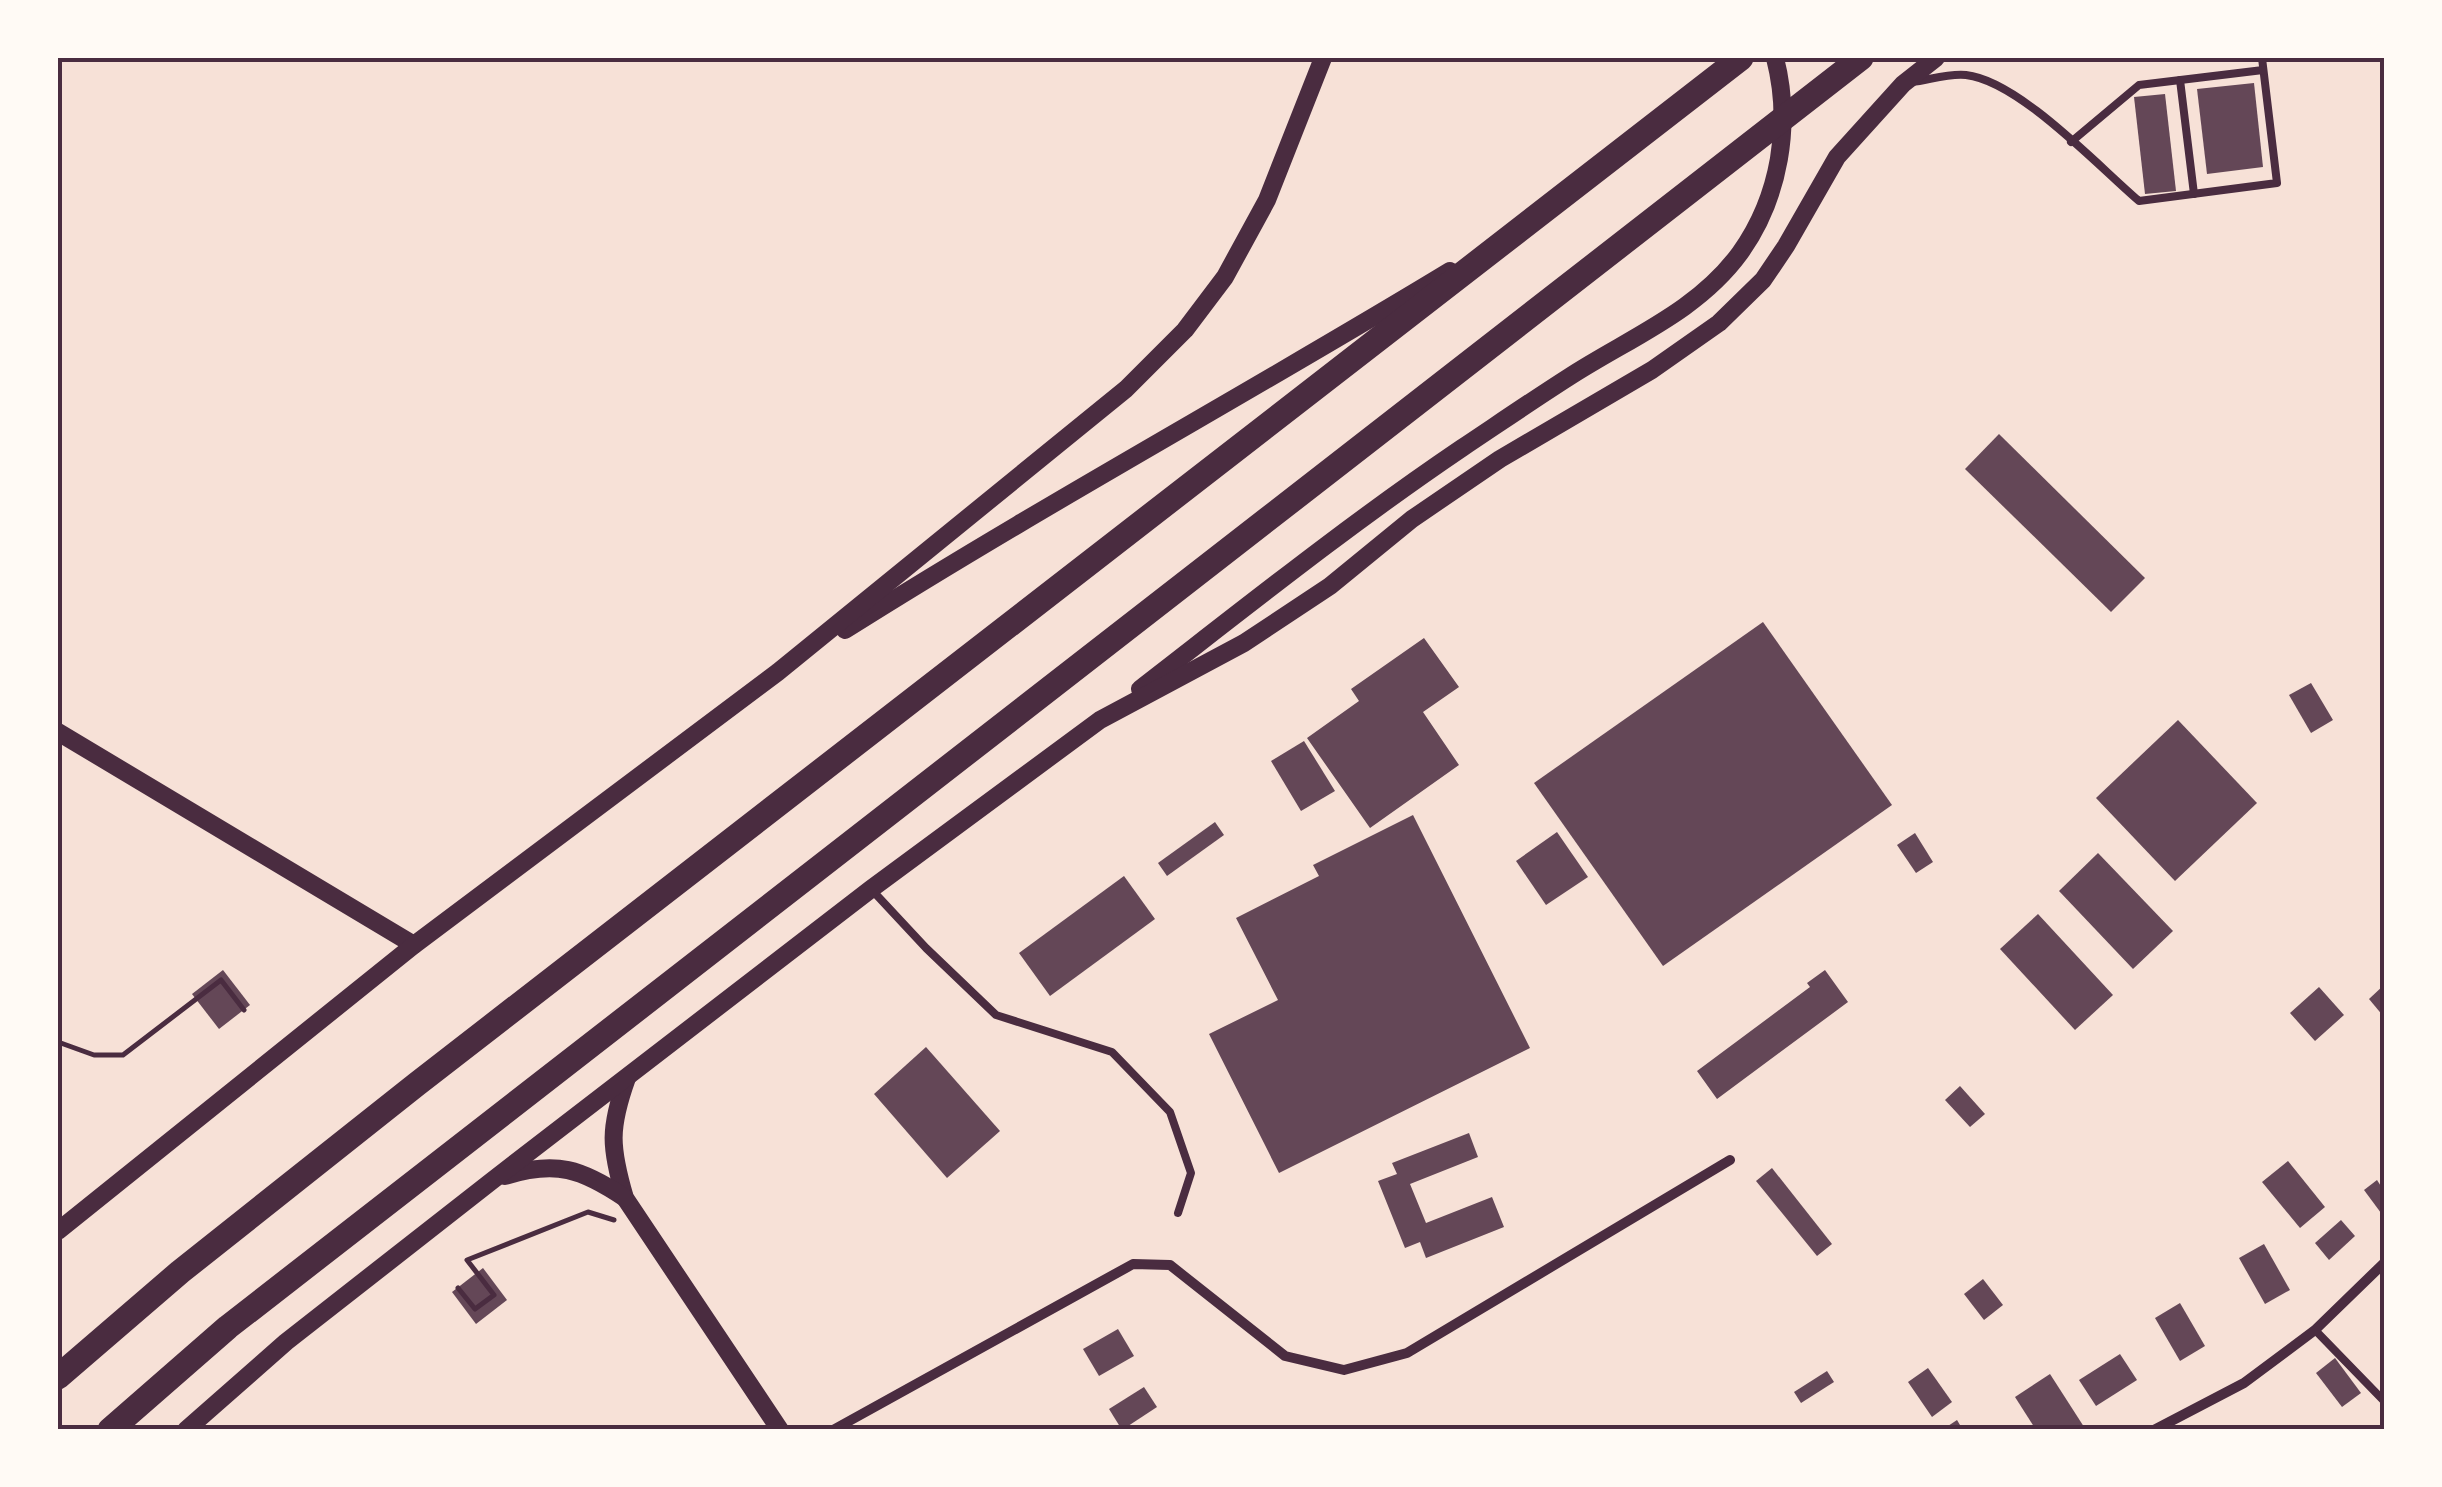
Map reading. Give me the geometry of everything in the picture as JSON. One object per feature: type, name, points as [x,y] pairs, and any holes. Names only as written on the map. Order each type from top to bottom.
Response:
[{"type":"highway","points":[[58,1378],[180,1272],[417,1084],[1741,58]]},
{"type":"highway","points":[[110,1430],[259,1303],[1862,58]]},
{"type":"street","points":[[58,1231],[414,946],[778,672],[1126,389],[1185,330],[1225,278],[1266,200],[1323,58]]},
{"type":"street","points":[[186,1430],[286,1342],[493,1180],[1381,503],[1571,376],[1675,314],[1722,275],[1757,225],[1769,197],[1782,137],[1783,106],[1775,58]]},
{"type":"street","points":[[1100,720],[1244,644],[1330,586],[1412,519],[1500,458],[1652,370],[1719,322],[1763,280],[1837,157],[1903,84],[1936,58]]},
{"type":"street","points":[[778,672],[964,556],[1266,383],[1527,224]]},
{"type":"street","points":[[58,732],[414,946]]},
{"type":"street","points":[[627,1077],[614,1113],[612,1155],[625,1198],[780,1430]]},
{"type":"street","points":[[834,1430],[1133,1264],[1170,1265],[1285,1356],[1344,1370],[1406,1353],[1730,1160]]},
{"type":"street","points":[[493,1180],[534,1167],[564,1168],[596,1178],[625,1198]]},
{"type":"street","points":[[2154,1430],[2244,1383],[2315,1330],[2384,1262]]},
{"type":"lane","points":[[1903,84],[1963,74],[1987,80],[2024,101],[2139,201],[2277,183],[2262,58]]},
{"type":"lane","points":[[2071,142],[2139,85],[2264,70]]},
{"type":"lane","points":[[2180,80],[2194,194]]},
{"type":"lane","points":[[871,889],[996,1015],[1112,1052],[1170,1112],[1191,1173],[1178,1213]]},
{"type":"lane","points":[[2315,1330],[2384,1401]]},
{"type":"path","points":[[58,1042],[94,1055],[123,1055],[221,980],[244,1010]]},
{"type":"path","points":[[458,1288],[474,1309],[494,1295],[468,1260],[588,1212],[616,1221]]},
{"type":"building","points":[[2254,83],[2263,167],[2207,174],[2197,89]]},
{"type":"building","points":[[2165,94],[2176,191],[2145,194],[2134,97]]},
{"type":"building","points":[[1999,434],[2145,578],[2111,612],[1965,469]]},
{"type":"building","points":[[1763,622],[1892,805],[1663,966],[1534,783]]},
{"type":"building","points":[[1424,638],[1459,687],[1423,712],[1459,765],[1370,828],[1307,738],[1359,701],[1351,689]]},
{"type":"building","points":[[2311,683],[2333,720],[2311,733],[2289,695]]},
{"type":"building","points":[[2178,720],[2257,803],[2175,881],[2096,798]]},
{"type":"building","points":[[1304,741],[1335,791],[1301,811],[1271,761]]},
{"type":"building","points":[[1413,815],[1530,1048],[1279,1173],[1209,1034],[1278,1000],[1236,918],[1319,876],[1313,865]]},
{"type":"building","points":[[1215,822],[1224,835],[1167,876],[1158,863]]},
{"type":"building","points":[[1557,832],[1588,877],[1546,905],[1516,861]]},
{"type":"building","points":[[1915,833],[1933,862],[1916,873],[1897,845]]},
{"type":"building","points":[[2098,853],[2173,931],[2133,969],[2059,891]]},
{"type":"building","points":[[1124,876],[1155,919],[1050,996],[1019,953]]},
{"type":"building","points":[[2038,914],[2113,995],[2075,1030],[2000,949]]},
{"type":"building","points":[[223,970],[250,1005],[219,1029],[192,994]]},
{"type":"building","points":[[1825,970],[1848,1002],[1717,1099],[1697,1071],[1810,987],[1807,983]]},
{"type":"building","points":[[2384,985],[2384,1017],[2369,999]]},
{"type":"building","points":[[2319,987],[2344,1015],[2315,1041],[2290,1013]]},
{"type":"building","points":[[926,1047],[1000,1131],[947,1178],[874,1094]]},
{"type":"building","points":[[1960,1086],[1985,1114],[1970,1127],[1945,1100]]},
{"type":"building","points":[[1469,1133],[1478,1157],[1410,1184],[1426,1223],[1492,1197],[1504,1227],[1426,1258],[1420,1242],[1405,1248],[1378,1181],[1397,1174],[1392,1163]]},
{"type":"building","points":[[2288,1161],[2325,1207],[2300,1228],[2262,1182]]},
{"type":"building","points":[[1772,1168],[1832,1244],[1817,1256],[1756,1181]]},
{"type":"building","points":[[2377,1180],[2384,1191],[2381,1213],[2364,1190]]},
{"type":"building","points":[[2341,1220],[2355,1236],[2329,1260],[2315,1243]]},
{"type":"building","points":[[2264,1244],[2290,1290],[2265,1304],[2239,1258]]},
{"type":"building","points":[[483,1268],[507,1300],[476,1324],[452,1292]]},
{"type":"building","points":[[1983,1279],[2003,1305],[1984,1320],[1964,1294]]},
{"type":"building","points":[[2180,1303],[2205,1346],[2180,1361],[2155,1318]]},
{"type":"building","points":[[1118,1329],[1134,1356],[1099,1376],[1083,1349]]},
{"type":"building","points":[[2120,1354],[2137,1380],[2096,1406],[2079,1380]]},
{"type":"building","points":[[2335,1358],[2361,1393],[2342,1407],[2316,1373]]},
{"type":"building","points":[[1928,1368],[1952,1402],[1932,1417],[1908,1382]]},
{"type":"building","points":[[1827,1371],[1834,1382],[1801,1403],[1794,1392]]},
{"type":"building","points":[[2050,1374],[2086,1430],[2036,1430],[2015,1397]]},
{"type":"building","points":[[1144,1387],[1157,1407],[1122,1430],[1109,1409]]},
{"type":"building","points":[[1957,1420],[1963,1430],[1942,1430]]}]
